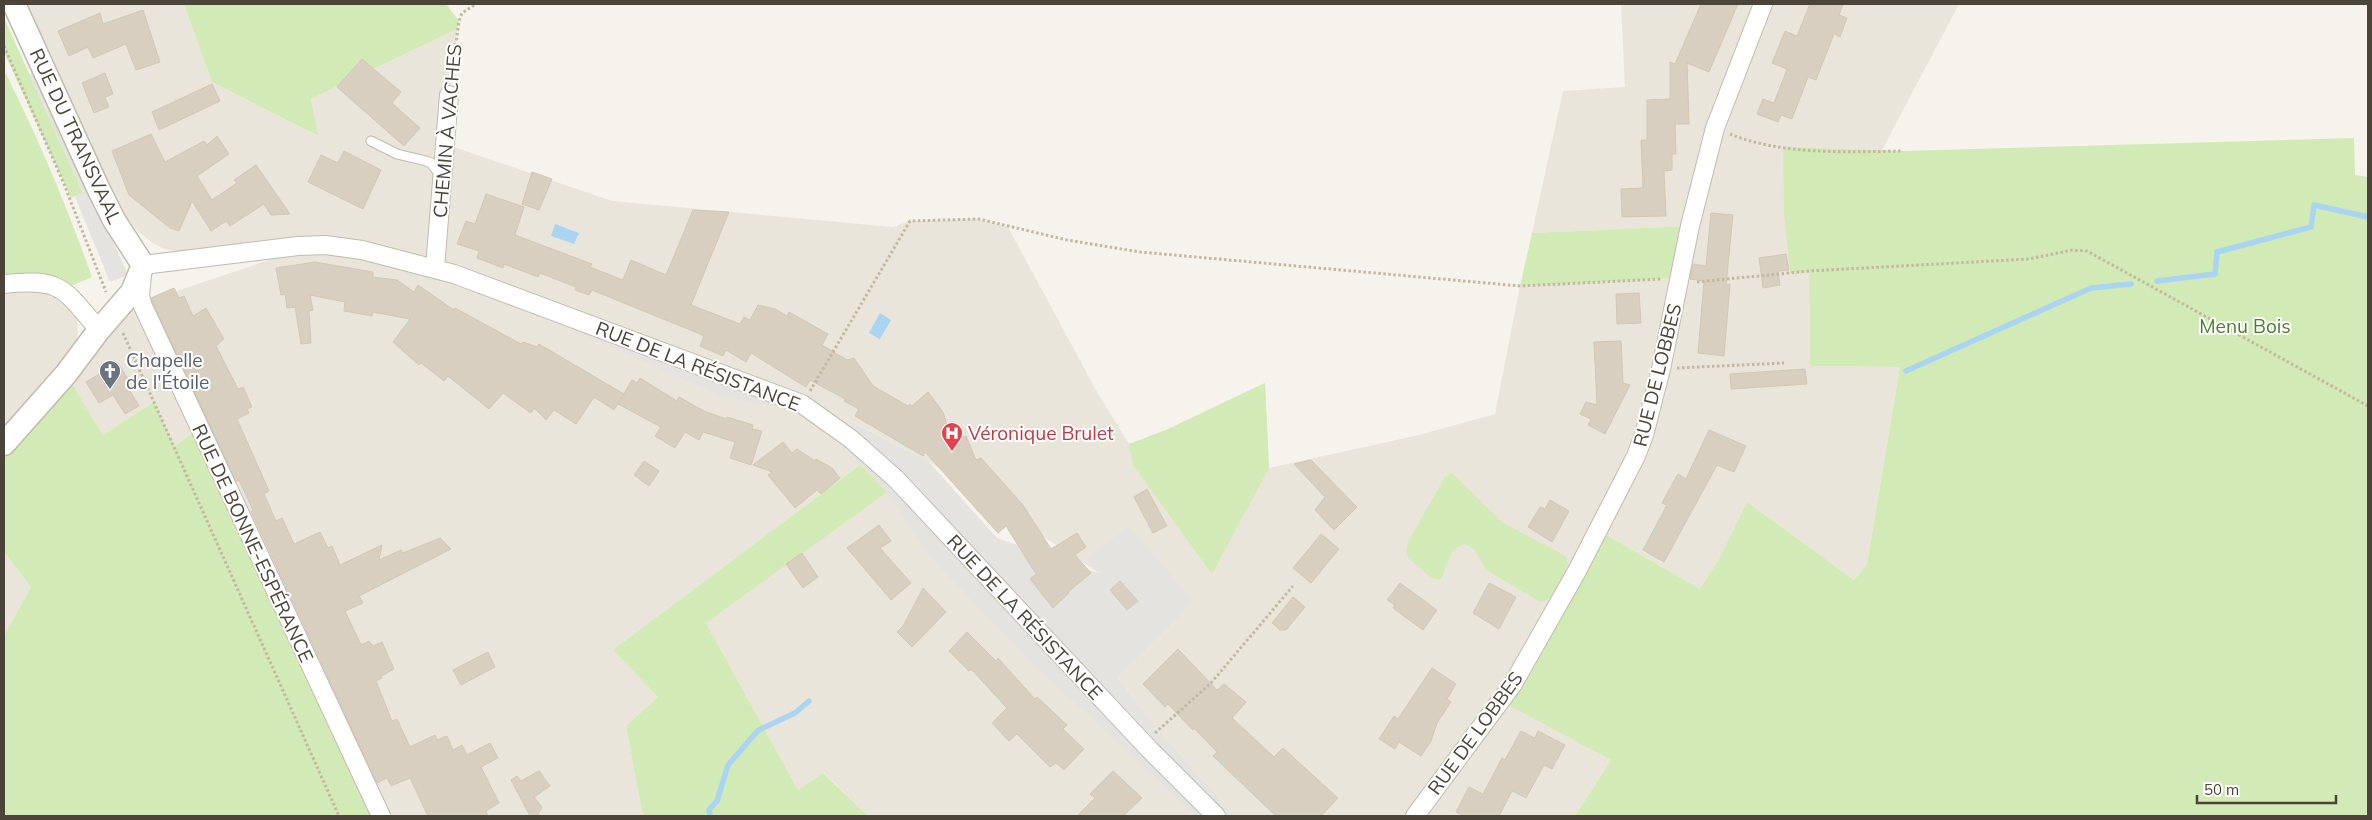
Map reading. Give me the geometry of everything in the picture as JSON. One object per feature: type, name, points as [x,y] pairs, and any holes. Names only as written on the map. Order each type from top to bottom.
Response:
[{"type":"street","name":"RUE DU TRANSVAAL","points":[[14,4],[98,188],[114,220],[143,265]]},
{"type":"street","name":"RUE DE LOBBES","points":[[1415,816],[1513,684],[1577,571],[1636,456],[1644,435],[1661,369],[1696,201],[1715,128],[1763,4]]},
{"type":"street","name":"CHEMIN À VACHES","points":[[435,268],[449,95]]},
{"type":"street","name":"RUE DE LA RÉSISTANCE","points":[[143,265],[325,245],[362,250],[435,268],[802,404],[851,439],[896,479],[1143,743],[1216,816]]},
{"type":"street","points":[[4,444],[66,374],[99,330],[132,292],[143,265]]},
{"type":"street","name":"RUE DE BONNE-ESPÉRANCE","points":[[143,265],[140,295],[142,304],[381,816]]},
{"type":"street","points":[[4,284],[46,283],[65,290],[99,330]]},
{"type":"lane","points":[[371,141],[397,154],[426,160],[431,163],[442,178]]},
{"type":"path","name":"CHEMIN À VACHES","points":[[449,95],[459,21],[462,13],[476,4]]},
{"type":"path","points":[[4,46],[64,184],[114,312],[339,816]]},
{"type":"path","points":[[1715,128],[1752,143],[1772,146],[1903,151]]},
{"type":"path","points":[[802,404],[910,221],[978,219],[1067,240],[1140,252],[1520,286],[1680,278],[1694,282],[1809,271],[2029,259],[2072,250],[2087,251],[2368,406]]},
{"type":"path","points":[[1661,369],[1784,363]]},
{"type":"path","points":[[1143,743],[1204,691],[1293,586]]},
{"type":"shaded area","points":[[14,4],[184,4],[212,82],[317,136],[311,99],[457,29],[445,144],[612,201],[893,227],[910,221],[979,219],[1008,227],[1096,390],[1129,444],[1166,430],[1265,383],[1269,468],[1419,435],[1495,414],[1520,286],[1680,278],[1690,226],[1532,233],[1563,91],[1625,87],[1621,4],[1959,4],[1881,152],[1783,147],[1790,273],[1809,271],[1810,366],[1900,367],[1867,564],[1854,580],[1747,502],[1719,559],[1700,589],[1598,530],[1611,760],[1575,816],[1235,816],[1159,730],[1118,678],[1178,619],[1129,526],[1087,557],[1099,573],[928,461],[857,424],[1216,816],[868,816],[824,773],[798,790],[706,623],[886,492],[860,465],[614,650],[658,697],[626,726],[643,816],[381,816],[198,427],[175,446],[154,402],[103,435],[66,374],[114,312],[281,256],[182,252],[164,249],[151,242],[137,230],[125,215],[114,220]]},
{"type":"shaded area","points":[[33,67],[128,275],[110,282],[75,197],[83,193],[30,76]]},
{"type":"shaded area","points":[[435,268],[795,410],[723,397]]},
{"type":"shaded area","points":[[36,290],[53,294],[67,304],[77,319],[78,339],[72,351],[4,430],[4,294]]},
{"type":"shaded area","points":[[856,424],[928,461],[997,538],[1098,573],[1086,557],[1129,526],[1192,600],[1178,619],[1118,678],[1159,730],[1235,816],[1196,816],[1034,665],[931,558],[887,492],[849,452]]},
{"type":"shaded area","points":[[4,552],[31,587],[4,636]]},
{"type":"green space","points":[[184,4],[446,4],[459,21],[457,29],[311,99],[318,136],[212,82]]},
{"type":"green space","points":[[4,18],[83,193],[71,198],[4,52]]},
{"type":"green space","points":[[4,70],[51,172],[92,277],[69,287],[4,278]]},
{"type":"green space","name":"Menu Bois","points":[[2354,138],[2355,175],[2368,177],[2368,816],[1575,816],[1611,760],[1501,701],[1598,530],[1700,589],[1719,559],[1747,502],[1854,580],[1867,564],[1900,367],[1810,366],[1809,272],[1790,273],[1784,211],[1783,147],[1903,151]]},
{"type":"green space","points":[[1690,226],[1680,278],[1520,286],[1532,233]]},
{"type":"green space","points":[[66,374],[103,435],[154,402],[175,446],[199,427],[381,816],[4,816],[4,636],[31,587],[4,552],[4,444]]},
{"type":"green space","points":[[1265,383],[1269,468],[1212,574],[1133,465],[1129,444],[1166,430]]},
{"type":"green space","points":[[860,465],[887,492],[706,623],[798,790],[823,773],[868,816],[643,816],[626,726],[658,697],[613,650]]},
{"type":"green space","points":[[1452,473],[1503,523],[1566,556],[1568,565],[1552,597],[1541,602],[1486,570],[1474,549],[1465,544],[1454,550],[1451,554],[1440,580],[1431,578],[1409,558],[1406,552],[1409,540],[1445,477]]},
{"type":"water","points":[[555,224],[579,233],[574,244],[551,236]]},
{"type":"water","points":[[880,313],[891,320],[880,339],[869,333]]},
{"type":"building","points":[[1701,4],[1738,4],[1709,72],[1687,63],[1689,124],[1675,124],[1676,154],[1672,154],[1672,170],[1664,171],[1666,216],[1622,217],[1621,189],[1643,188],[1641,140],[1647,140],[1647,100],[1670,99],[1670,62],[1675,64]]},
{"type":"building","points":[[1810,4],[1843,4],[1839,15],[1847,18],[1840,37],[1834,34],[1816,80],[1808,77],[1792,119],[1781,115],[1778,122],[1757,114],[1763,99],[1774,103],[1787,69],[1772,63],[1785,31],[1797,36]]},
{"type":"building","points":[[143,10],[160,62],[136,70],[126,44],[93,58],[88,47],[69,56],[58,31],[100,13],[103,24]]},
{"type":"building","points":[[362,59],[401,92],[392,103],[420,128],[404,146],[337,87]]},
{"type":"building","points":[[105,73],[113,94],[105,97],[109,107],[94,113],[82,83]]},
{"type":"building","points":[[212,84],[220,101],[159,130],[152,112]]},
{"type":"building","points":[[151,134],[165,162],[204,141],[207,145],[217,136],[229,154],[197,176],[212,200],[237,183],[234,180],[256,165],[290,214],[271,215],[264,204],[230,226],[226,221],[211,231],[192,201],[179,231],[170,228],[129,195],[112,151]]},
{"type":"building","points":[[344,151],[381,170],[363,209],[308,182],[321,155],[338,163]]},
{"type":"building","points":[[532,172],[552,179],[539,210],[522,204]]},
{"type":"building","points":[[486,194],[524,207],[515,235],[592,264],[590,267],[623,280],[631,260],[666,275],[693,210],[729,212],[691,305],[740,324],[744,317],[750,320],[758,305],[775,309],[787,316],[789,312],[828,334],[822,345],[847,360],[854,358],[873,386],[908,406],[910,404],[912,406],[928,392],[943,412],[952,441],[966,436],[976,460],[981,458],[1023,505],[1051,549],[1077,533],[1086,547],[1075,555],[1091,573],[1068,592],[1053,608],[1030,579],[1036,574],[1006,526],[998,533],[925,452],[923,456],[855,416],[859,409],[844,401],[845,399],[810,380],[806,387],[751,353],[746,362],[726,350],[723,356],[700,346],[704,336],[592,290],[589,295],[575,290],[576,287],[540,273],[538,277],[504,264],[503,268],[477,258],[479,251],[457,244],[466,221],[475,224]]},
{"type":"building","points":[[1711,213],[1733,215],[1726,285],[1730,284],[1724,356],[1698,353],[1704,281],[1690,279],[1693,264],[1706,266]]},
{"type":"building","points":[[1786,254],[1789,270],[1778,271],[1780,285],[1763,288],[1759,258]]},
{"type":"building","points":[[315,262],[373,272],[373,277],[397,280],[414,292],[418,285],[454,310],[455,308],[521,344],[523,342],[537,347],[539,344],[624,394],[614,410],[594,397],[576,424],[554,410],[546,420],[534,408],[531,413],[503,393],[489,409],[448,376],[444,381],[421,363],[419,365],[393,342],[410,319],[373,312],[372,316],[344,311],[345,302],[310,295],[313,310],[309,311],[311,343],[301,344],[295,307],[287,308],[285,294],[281,295],[276,268]]},
{"type":"building","points":[[174,288],[179,298],[184,296],[193,316],[206,308],[224,339],[216,346],[238,389],[243,387],[252,407],[247,409],[249,413],[237,419],[269,491],[264,494],[276,521],[282,518],[294,544],[320,532],[328,548],[332,546],[340,565],[382,545],[379,560],[401,550],[403,553],[440,538],[451,549],[359,596],[363,603],[345,611],[361,645],[369,641],[373,646],[382,642],[394,669],[376,681],[392,721],[397,719],[410,747],[435,735],[437,740],[447,736],[453,750],[462,745],[467,755],[490,743],[498,758],[481,767],[499,803],[486,811],[488,816],[428,816],[410,778],[391,786],[387,778],[377,783],[251,511],[253,510],[239,480],[236,481],[152,301],[151,298]]},
{"type":"building","points":[[1639,293],[1641,323],[1617,324],[1616,294]]},
{"type":"building","points":[[1621,341],[1623,383],[1630,385],[1605,434],[1588,425],[1591,419],[1580,414],[1586,402],[1597,405],[1594,342]]},
{"type":"building","name":"Chapelle de l'Étoile","points":[[118,363],[131,384],[127,386],[139,406],[125,414],[113,395],[99,403],[86,382]]},
{"type":"building","points":[[1805,369],[1807,384],[1731,389],[1730,374]]},
{"type":"building","points":[[640,378],[677,401],[679,397],[704,411],[726,419],[727,417],[753,425],[752,429],[762,431],[751,465],[730,458],[735,442],[703,432],[699,440],[685,432],[675,448],[655,436],[661,427],[618,404],[632,380],[637,383]]},
{"type":"building","points":[[1709,430],[1746,446],[1734,472],[1717,465],[1664,562],[1643,550],[1667,505],[1662,503],[1678,474],[1686,479]]},
{"type":"building","points":[[783,442],[792,453],[797,449],[815,461],[816,459],[832,468],[840,478],[821,494],[817,490],[795,508],[768,475],[772,472],[753,465]]},
{"type":"building","points":[[1311,460],[1357,507],[1334,530],[1315,510],[1325,497],[1294,464]]},
{"type":"building","points":[[644,461],[659,471],[649,486],[634,475]]},
{"type":"building","points":[[1147,489],[1167,526],[1153,533],[1134,497]]},
{"type":"building","points":[[1550,500],[1569,511],[1552,542],[1528,527],[1540,507],[1545,509]]},
{"type":"building","points":[[879,525],[891,541],[880,548],[911,583],[891,600],[847,548]]},
{"type":"building","points":[[1321,534],[1339,549],[1311,583],[1293,568]]},
{"type":"building","points":[[802,553],[818,577],[803,588],[786,564]]},
{"type":"building","points":[[1120,581],[1138,601],[1127,610],[1110,590]]},
{"type":"building","points":[[1400,583],[1437,610],[1423,630],[1393,608],[1395,605],[1387,600]]},
{"type":"building","points":[[1489,583],[1516,597],[1499,629],[1473,613]]},
{"type":"building","points":[[923,588],[946,612],[912,647],[897,632],[903,626]]},
{"type":"building","points":[[1293,597],[1305,607],[1286,630],[1280,630],[1272,623]]},
{"type":"building","points":[[967,632],[996,661],[998,658],[1035,699],[1037,697],[1067,725],[1063,729],[1084,749],[1064,770],[1056,763],[1050,767],[1017,734],[1009,741],[992,723],[1007,708],[971,669],[969,671],[949,651]]},
{"type":"building","points":[[1178,649],[1217,690],[1224,684],[1246,702],[1232,718],[1274,757],[1283,748],[1338,798],[1321,816],[1276,816],[1213,756],[1217,752],[1194,728],[1193,730],[1168,704],[1165,707],[1143,684]]},
{"type":"building","points":[[488,652],[495,667],[461,685],[453,670]]},
{"type":"building","points":[[1432,668],[1456,684],[1447,699],[1451,702],[1437,723],[1431,741],[1421,756],[1399,742],[1395,749],[1379,739],[1394,716],[1398,719]]},
{"type":"building","points":[[1521,731],[1535,738],[1538,731],[1565,745],[1552,769],[1544,765],[1526,798],[1512,791],[1499,816],[1464,816],[1456,812],[1469,787],[1483,794],[1502,758],[1505,760]]},
{"type":"building","points":[[539,771],[550,786],[534,797],[542,807],[537,816],[530,816],[511,780],[517,776],[521,781]]},
{"type":"building","points":[[1113,771],[1142,798],[1123,816],[1077,816],[1095,798],[1090,794]]},
{"type":"waterway","points":[[2157,281],[2215,274],[2217,252],[2311,227],[2314,205],[2368,217]]},
{"type":"waterway","points":[[1906,371],[2091,288],[2131,284]]},
{"type":"waterway","points":[[710,816],[709,810],[717,801],[728,765],[759,730],[795,713],[809,701]]},
{"type":"place","name":"Chapelle de l'Étoile","points":[[110,390]]},
{"type":"place","name":"Véronique Brulet","points":[[952,452]]}]
